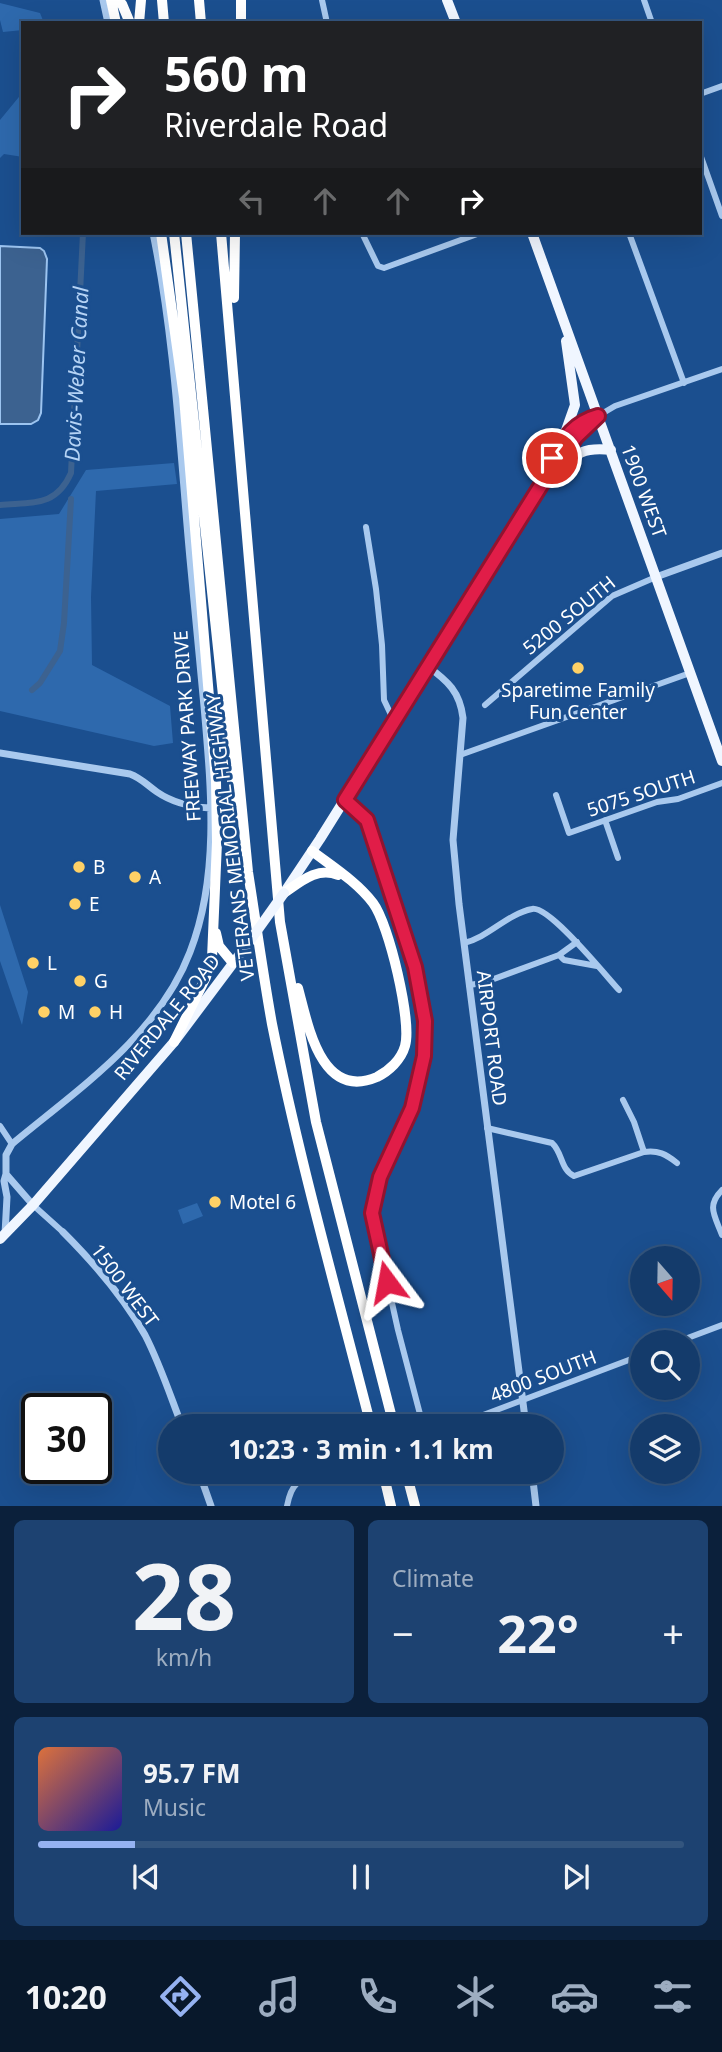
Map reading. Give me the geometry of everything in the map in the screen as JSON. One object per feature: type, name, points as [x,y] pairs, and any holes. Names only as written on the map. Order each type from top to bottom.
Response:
[{"type":"highway","points":[[139,21],[141,0]]},
{"type":"highway","points":[[162,0],[164,21]]},
{"type":"highway","points":[[199,0],[201,21]]},
{"type":"highway","points":[[111,5],[122,4],[129,21]]},
{"type":"highway","points":[[161,235],[184,397],[212,739],[217,842],[210,967],[174,1042]]},
{"type":"highway","points":[[174,235],[228,751],[238,834],[248,872]]},
{"type":"highway","name":"VETERANS MEMORIAL HIGHWAY","points":[[186,235],[248,872],[278,1052],[368,1414]]},
{"type":"highway","name":"VETERANS MEMORIAL HIGHWAY","points":[[221,235],[280,922],[316,1122],[391,1414]]},
{"type":"highway","points":[[233,350],[235,235]]},
{"type":"highway","points":[[280,922],[313,1041],[322,1061],[340,1076],[351,1081],[366,1081],[381,1075],[393,1066],[401,1055],[405,1045],[406,1027],[385,925],[374,904],[312,851]]},
{"type":"highway","points":[[284,892],[312,875],[324,872],[331,872],[350,881]]},
{"type":"highway","points":[[214,924],[219,946],[233,962]]},
{"type":"highway","points":[[386,1484],[391,1506]]},
{"type":"highway","points":[[409,1484],[415,1506]]},
{"type":"main road","points":[[447,0],[455,21]]},
{"type":"main road","name":"1900 WEST","points":[[533,235],[722,761]]},
{"type":"main road","points":[[562,442],[575,405],[564,320]]},
{"type":"main road","name":"RIVERDALE ROAD","points":[[546,480],[542,475],[562,442],[584,420],[598,416]]},
{"type":"main road","name":"RIVERDALE ROAD","points":[[3,1237],[174,1042],[284,892],[345,800],[393,719],[546,480],[576,437],[598,416]]},
{"type":"main road","points":[[546,480],[576,454],[587,449],[611,450]]},
{"type":"street","points":[[103,0],[111,5]]},
{"type":"street","points":[[322,0],[327,21]]},
{"type":"street","points":[[644,0],[651,21]]},
{"type":"street","points":[[702,93],[722,86]]},
{"type":"street","points":[[702,160],[722,216]]},
{"type":"street","name":"FREEWAY PARK DRIVE","points":[[12,1144],[111,1063],[137,1037],[173,984],[189,954],[202,915],[209,866],[210,808],[204,717],[169,329],[153,235]]},
{"type":"street","points":[[363,235],[378,266],[384,268],[475,235]]},
{"type":"street","points":[[630,235],[684,383]]},
{"type":"street","points":[[598,416],[615,407],[722,369]]},
{"type":"street","points":[[366,527],[377,600],[384,700],[393,719]]},
{"type":"street","name":"5200 SOUTH","points":[[485,705],[612,596],[722,553]]},
{"type":"street","name":"AIRPORT ROAD","points":[[427,666],[450,683],[461,705],[463,718],[453,840],[524,1414]]},
{"type":"street","points":[[460,755],[691,673]]},
{"type":"street","points":[[0,753],[130,774],[141,778],[170,800],[186,806],[210,808]]},
{"type":"street","name":"5075 SOUTH","points":[[556,795],[569,833],[657,802],[678,799],[722,783]]},
{"type":"street","points":[[345,800],[367,820],[415,967],[425,1021],[424,1056],[412,1108],[380,1177],[372,1213],[420,1414]]},
{"type":"street","points":[[605,820],[618,858]]},
{"type":"street","points":[[464,943],[477,940],[510,918],[538,909],[564,928],[619,990]]},
{"type":"street","points":[[469,985],[483,984],[559,956],[577,943]]},
{"type":"street","points":[[559,956],[564,960],[598,966]]},
{"type":"street","points":[[623,1100],[644,1152]]},
{"type":"street","points":[[0,1126],[12,1144],[6,1155],[4,1181],[7,1197],[3,1237]]},
{"type":"street","points":[[488,1128],[552,1143],[559,1150],[565,1169],[574,1176],[654,1150],[666,1154],[677,1163]]},
{"type":"street","name":"1500 WEST","points":[[6,1174],[33,1205],[99,1269],[144,1334],[161,1369],[178,1414]]},
{"type":"street","points":[[722,1190],[714,1198],[712,1207],[722,1235]]},
{"type":"street","points":[[700,1333],[722,1325]]},
{"type":"street","name":"4800 SOUTH","points":[[487,1414],[630,1360]]},
{"type":"street","points":[[203,1484],[211,1506]]},
{"type":"street","points":[[287,1506],[295,1484]]},
{"type":"street","points":[[533,1484],[536,1506]]},
{"type":"shaded area","points":[[0,3],[40,13],[43,21],[21,21],[21,30],[3,32]]},
{"type":"shaded area","points":[[21,94],[21,157],[4,154],[0,158],[0,120]]},
{"type":"shaded area","points":[[0,246],[40,248],[47,259],[41,413],[38,420],[31,424],[0,424]]},
{"type":"shaded area","points":[[174,463],[177,484],[96,491],[91,597],[92,665],[170,706],[173,743],[154,746],[0,711],[0,519],[59,514],[86,470]]},
{"type":"shaded area","points":[[0,905],[28,992],[22,1025],[0,961]]},
{"type":"shaded area","points":[[197,1203],[203,1216],[183,1224],[178,1210]]},
{"type":"waterway","name":"Davis-Weber Canal","points":[[0,505],[33,503],[51,497],[65,484],[71,473],[83,235]]},
{"type":"waterway","points":[[32,690],[40,683],[60,651],[71,499]]},
{"type":"place","name":"Sparetime Family Fun Center","points":[[578,668]]},
{"type":"place","name":"B","points":[[79,867]]},
{"type":"place","name":"A","points":[[135,877]]},
{"type":"place","name":"E","points":[[75,904]]},
{"type":"place","name":"L","points":[[33,963]]},
{"type":"place","name":"G","points":[[80,981]]},
{"type":"place","name":"M","points":[[44,1012]]},
{"type":"place","name":"H","points":[[95,1012]]},
{"type":"place","name":"Motel 6","points":[[215,1202]]},
{"type":"route","points":[[387,1282],[372,1213],[374,1199],[380,1177],[412,1108],[424,1056],[425,1021],[415,967],[367,820],[345,800],[543,482],[549,478],[576,437],[598,416],[584,420],[571,431],[552,458]]}]
